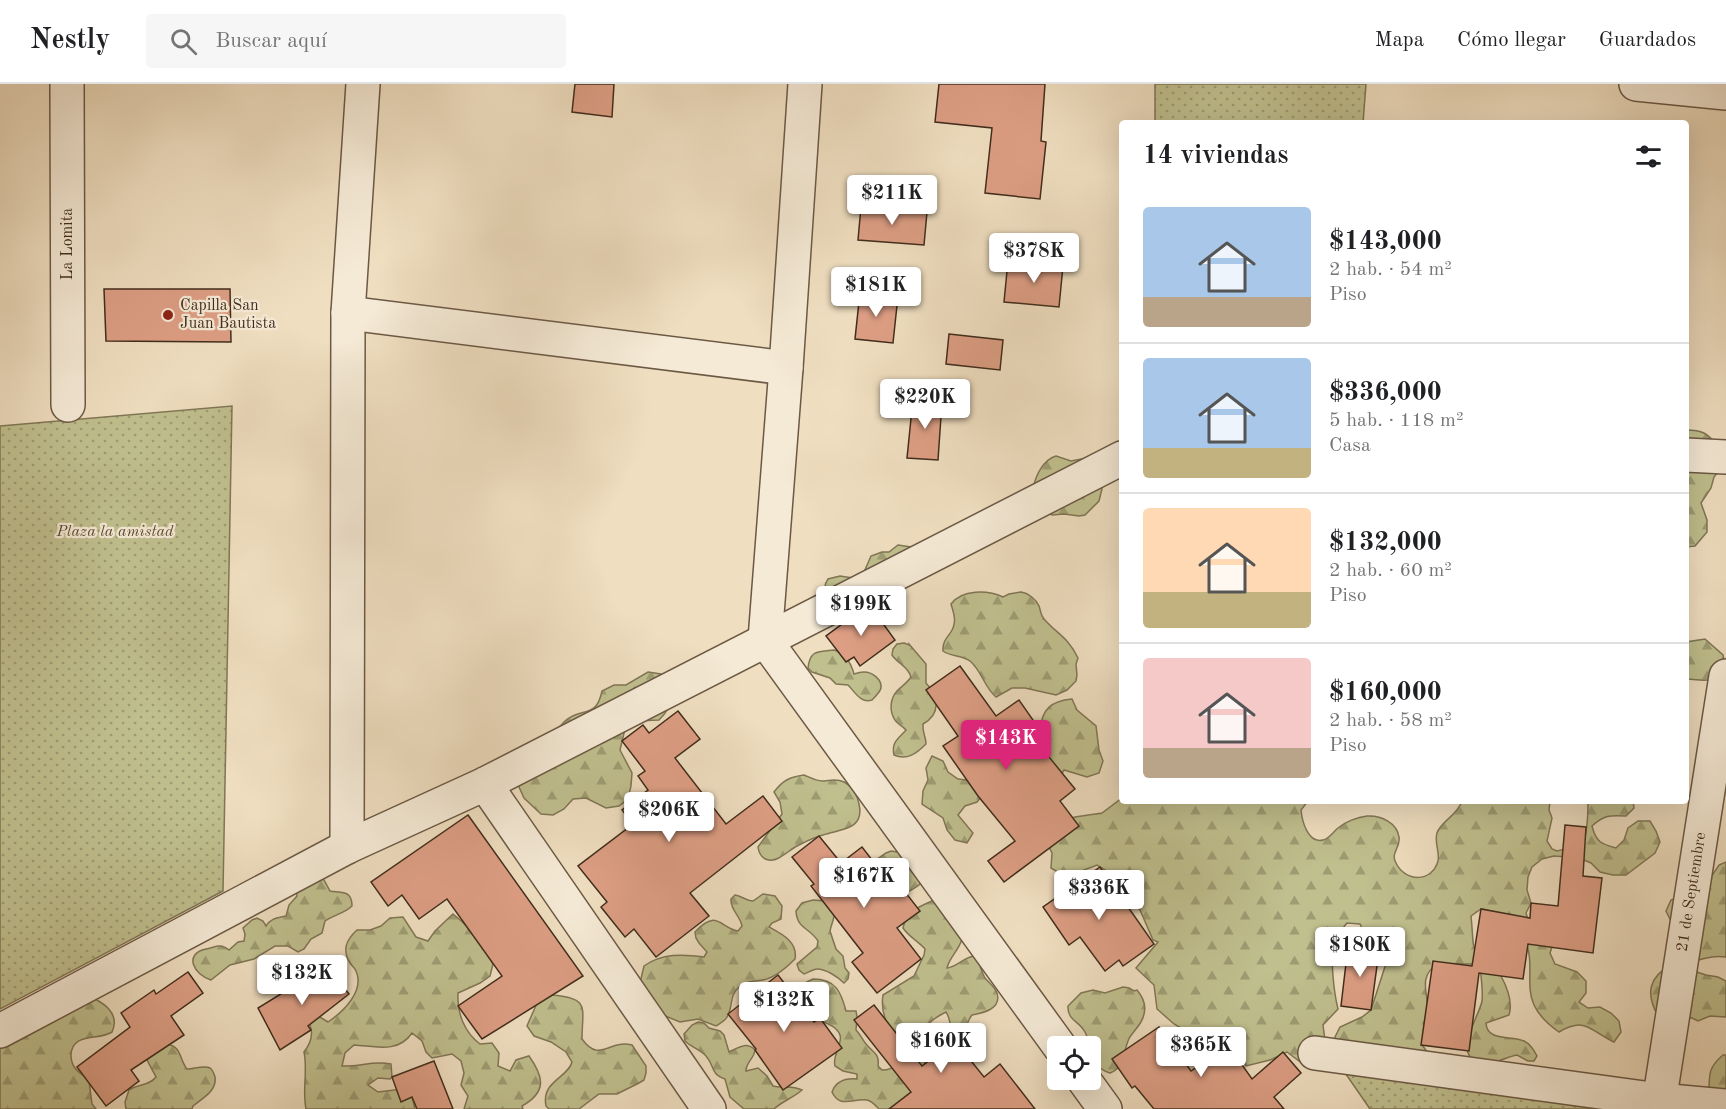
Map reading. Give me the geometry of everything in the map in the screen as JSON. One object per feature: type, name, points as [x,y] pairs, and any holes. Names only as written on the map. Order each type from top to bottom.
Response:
[{"type":"street","name":"La Lomita","points":[[68,84],[68,405]]},
{"type":"street","points":[[347,847],[348,313],[363,84]]},
{"type":"street","points":[[805,84],[765,640],[1052,1036]]},
{"type":"street","points":[[1636,84],[1726,93]]},
{"type":"street","points":[[348,313],[786,368]]},
{"type":"street","points":[[1689,455],[1726,457]]},
{"type":"street","points":[[0,1031],[347,847],[485,784],[1119,460]]},
{"type":"street","name":"21 de Septiembre","points":[[1658,1105],[1707,784],[1726,676]]},
{"type":"street","points":[[485,784],[709,1109]]},
{"type":"street","points":[[1315,1053],[1658,1105],[1726,1106]]},
{"type":"street","points":[[1091,1090],[1105,1109]]},
{"type":"green space","points":[[1155,84],[1366,84],[1363,120],[1155,120]]},
{"type":"green space","name":"Plaza la amistad","points":[[232,406],[223,891],[0,1009],[0,426]]},
{"type":"green space","points":[[1689,430],[1704,433],[1718,445],[1718,472],[1701,503],[1707,520],[1707,532],[1695,546],[1689,547]]},
{"type":"green space","points":[[1056,456],[1071,461],[1086,458],[1101,482],[1099,501],[1085,515],[1052,515],[1047,512],[1033,488],[1041,469],[1047,461]]},
{"type":"green space","points":[[898,545],[911,547],[827,596],[825,587],[828,579],[840,576],[853,578],[864,572],[871,556],[889,552]]},
{"type":"green space","points":[[976,592],[1003,597],[1021,592],[1036,601],[1044,619],[1066,640],[1078,658],[1076,681],[1067,690],[1056,695],[1025,688],[1012,688],[996,697],[970,661],[943,651],[944,642],[955,622],[951,604],[956,599]]},
{"type":"green space","points":[[1705,639],[1723,655],[1725,667],[1716,677],[1708,680],[1689,679],[1689,642]]},
{"type":"green space","points":[[897,644],[909,644],[926,664],[926,683],[934,694],[936,705],[933,715],[923,724],[926,744],[907,757],[899,757],[894,755],[894,747],[896,741],[906,730],[895,720],[891,705],[897,691],[911,677],[908,670],[892,655]]},
{"type":"green space","points":[[834,650],[847,659],[854,674],[867,672],[878,679],[881,688],[872,700],[861,699],[848,685],[836,684],[830,678],[812,672],[808,668],[813,654]]},
{"type":"green space","points":[[648,672],[661,674],[669,687],[671,698],[668,709],[659,720],[635,721],[625,729],[620,750],[632,773],[628,799],[619,806],[606,808],[586,798],[573,799],[564,809],[553,815],[541,814],[524,798],[519,787],[546,743],[565,721],[596,706],[602,691],[614,685],[626,685]]},
{"type":"green space","points":[[1072,699],[1077,710],[1096,726],[1103,761],[1099,773],[1087,777],[1064,770],[1058,781],[984,793],[977,802],[965,806],[958,815],[973,833],[967,843],[955,840],[947,830],[943,818],[922,804],[923,791],[928,780],[926,768],[932,756],[943,761],[948,772],[958,779],[967,780],[1037,734],[1045,711],[1049,707]]},
{"type":"green space","points":[[804,775],[815,780],[838,780],[847,784],[859,804],[858,819],[850,827],[813,838],[776,859],[764,859],[758,847],[782,814],[780,802],[774,792],[787,780]]},
{"type":"green space","points":[[1119,800],[1119,804],[1306,804],[1301,810],[1303,820],[1313,839],[1318,840],[1327,838],[1351,820],[1367,816],[1378,817],[1392,824],[1398,832],[1399,841],[1394,859],[1400,869],[1412,877],[1418,877],[1430,873],[1435,868],[1438,861],[1437,833],[1461,804],[1550,804],[1552,818],[1547,841],[1552,849],[1557,851],[1583,845],[1588,804],[1633,804],[1634,808],[1626,816],[1608,816],[1592,826],[1595,836],[1603,844],[1616,848],[1624,840],[1628,828],[1638,821],[1650,821],[1660,842],[1655,853],[1626,875],[1600,872],[1591,863],[1579,858],[1554,856],[1542,859],[1532,867],[1527,890],[1531,903],[1526,913],[1529,923],[1554,941],[1550,953],[1555,964],[1577,972],[1586,981],[1586,993],[1579,1002],[1588,1008],[1600,1007],[1611,1013],[1619,1021],[1621,1032],[1614,1042],[1582,1025],[1568,1027],[1559,1032],[1541,1017],[1531,997],[1530,961],[1526,945],[1519,933],[1500,915],[1481,909],[1471,916],[1473,944],[1478,955],[1503,970],[1501,976],[1510,1000],[1509,1015],[1486,1023],[1487,1029],[1500,1037],[1526,1042],[1537,1056],[1534,1061],[1528,1061],[1517,1055],[1490,1063],[1480,1063],[1468,1052],[1469,1035],[1482,1001],[1480,967],[1474,964],[1437,964],[1428,973],[1425,989],[1428,1016],[1422,1045],[1429,1054],[1338,1043],[1335,1037],[1340,1027],[1362,1017],[1371,1010],[1390,951],[1367,939],[1360,924],[1347,923],[1339,932],[1334,943],[1333,976],[1338,1009],[1323,1025],[1326,1048],[1307,1067],[1287,1052],[1270,1060],[1246,1066],[1231,1044],[1206,1043],[1174,1024],[1157,1009],[1154,985],[1136,968],[1158,942],[1153,940],[1140,910],[1112,874],[1097,865],[1066,877],[1051,868],[1052,853],[1048,845],[1054,825],[1075,817],[1102,813]]},
{"type":"green space","points":[[891,851],[904,853],[924,881],[906,893],[894,891],[873,862]]},
{"type":"green space","points":[[1726,862],[1726,957],[1712,957],[1691,962],[1666,911],[1671,900],[1705,886],[1719,865]]},
{"type":"green space","points":[[319,876],[330,891],[348,895],[352,906],[325,921],[322,933],[311,939],[304,949],[298,952],[288,946],[275,946],[254,959],[230,965],[211,980],[196,969],[193,960],[195,955],[218,946],[229,950],[238,942],[244,941],[243,928],[252,920],[257,918],[266,926],[272,920],[286,916],[289,905],[297,896],[296,890]]},
{"type":"green space","points":[[933,889],[962,939],[947,968],[975,956],[998,998],[997,1003],[990,1009],[972,1015],[960,1035],[954,1034],[946,1012],[936,1018],[923,1032],[920,1047],[913,1054],[907,1052],[885,1019],[883,995],[914,976],[924,955],[925,949],[903,928],[910,914],[932,901]]},
{"type":"green space","points":[[763,894],[775,896],[782,906],[781,919],[769,927],[792,943],[795,959],[772,977],[740,986],[732,997],[727,1017],[716,1026],[698,1019],[680,1022],[658,1013],[640,983],[644,966],[665,957],[688,955],[704,957],[707,952],[696,938],[695,932],[708,921],[714,920],[738,931],[742,926],[731,899],[735,895],[753,901]]},
{"type":"green space","points":[[813,900],[826,901],[834,914],[830,931],[836,949],[843,956],[845,968],[849,973],[844,983],[824,970],[815,969],[804,974],[799,970],[797,964],[817,947],[818,941],[801,925],[796,911],[802,903]]},
{"type":"green space","points":[[453,914],[476,937],[493,964],[490,976],[458,993],[463,1022],[480,1044],[492,1043],[499,1053],[498,1066],[510,1071],[516,1060],[529,1056],[540,1077],[539,1090],[536,1095],[522,1106],[523,1109],[464,1109],[468,1096],[461,1085],[464,1073],[461,1061],[452,1054],[432,1058],[426,1052],[422,1041],[412,1033],[406,1040],[393,1046],[354,1045],[345,1053],[342,1066],[391,1064],[392,1077],[390,1079],[378,1078],[368,1085],[378,1092],[403,1089],[412,1097],[415,1109],[306,1109],[304,1052],[312,1034],[300,1005],[328,1022],[346,1007],[358,986],[356,970],[346,954],[346,945],[350,938],[357,930],[370,930],[381,926],[390,918],[403,917],[416,937],[428,941]]},
{"type":"green space","points":[[1672,964],[1726,981],[1726,1017],[1710,1016],[1698,1021],[1692,1018],[1658,1016],[1651,1000],[1652,986],[1658,974]]},
{"type":"green space","points":[[813,979],[832,984],[842,998],[846,1011],[856,1011],[856,1030],[877,1055],[878,1066],[882,1070],[894,1067],[908,1059],[919,1058],[925,1061],[922,1081],[900,1109],[879,1109],[867,1100],[847,1102],[835,1097],[832,1092],[836,1085],[845,1080],[857,1079],[857,1074],[843,1071],[835,1066],[834,1062],[841,1038],[836,1029],[803,1011],[799,1004],[797,995],[799,989]]},
{"type":"green space","points":[[1123,987],[1137,990],[1143,1000],[1145,1010],[1140,1024],[1129,1040],[1121,1064],[1110,1073],[1101,1068],[1101,1036],[1086,1036],[1068,1011],[1068,1006],[1081,993],[1093,990],[1105,993]]},
{"type":"green space","points":[[86,994],[104,1004],[114,1019],[112,1032],[81,1040],[72,1048],[72,1062],[89,1081],[92,1104],[96,1109],[0,1109],[0,1028]]},
{"type":"green space","points":[[552,995],[564,996],[579,1002],[583,1012],[582,1039],[594,1050],[624,1044],[632,1045],[646,1066],[644,1080],[617,1094],[599,1094],[579,1109],[549,1109],[546,1106],[547,1091],[566,1072],[572,1062],[566,1052],[551,1042],[534,1036],[527,1026],[537,1003]]},
{"type":"green space","points":[[698,1022],[720,1031],[724,1035],[729,1052],[745,1046],[755,1050],[746,1071],[758,1068],[773,1086],[794,1087],[802,1090],[774,1109],[744,1109],[730,1097],[725,1079],[717,1075],[706,1056],[685,1041],[684,1034]]},
{"type":"green space","points":[[166,1044],[178,1050],[187,1069],[208,1067],[211,1069],[215,1077],[212,1090],[192,1109],[126,1109],[125,1102],[129,1090],[150,1082],[156,1077],[147,1060],[150,1054]]},
{"type":"green space","points":[[1723,1055],[1726,1055],[1726,1107],[1709,1092],[1711,1071]]},
{"type":"green space","points":[[1341,1067],[1627,1109],[1370,1109]]},
{"type":"building","points":[[575,84],[614,84],[612,117],[572,112]]},
{"type":"building","points":[[939,84],[1045,84],[1041,141],[1046,142],[1040,199],[985,193],[992,128],[935,122]]},
{"type":"building","points":[[861,207],[927,212],[924,245],[858,240]]},
{"type":"building","points":[[1008,261],[1063,266],[1059,307],[1004,302]]},
{"type":"building","name":"Capilla San Juan Bautista","points":[[104,289],[230,289],[231,342],[106,341]]},
{"type":"building","points":[[860,292],[898,296],[893,343],[855,339]]},
{"type":"building","points":[[949,334],[1003,340],[1000,370],[946,364]]},
{"type":"building","points":[[913,399],[942,402],[938,460],[907,458]]},
{"type":"building","points":[[871,607],[895,640],[860,666],[854,657],[846,662],[826,636],[849,619]]},
{"type":"building","points":[[960,666],[996,716],[1019,700],[1040,730],[1032,736],[1075,789],[1060,801],[1079,826],[1004,882],[988,861],[1015,841],[978,796],[943,746],[958,736],[926,690]]},
{"type":"building","points":[[678,711],[700,739],[675,758],[726,824],[763,796],[782,821],[690,893],[709,916],[656,957],[634,929],[625,937],[601,907],[607,902],[578,866],[633,824],[622,810],[648,790],[638,776],[645,771],[622,741],[643,725],[649,733]]},
{"type":"building","points":[[468,815],[583,976],[482,1039],[458,1006],[502,976],[447,899],[419,919],[402,895],[388,906],[371,882]]},
{"type":"building","points":[[1565,825],[1586,827],[1583,876],[1602,878],[1593,953],[1528,944],[1523,979],[1479,973],[1469,1051],[1421,1045],[1433,961],[1472,966],[1481,909],[1530,918],[1531,903],[1558,906]]},
{"type":"building","points":[[819,836],[841,863],[862,847],[886,878],[891,874],[920,911],[897,928],[921,959],[877,993],[852,962],[863,953],[811,886],[814,884],[792,857]]},
{"type":"building","points":[[1100,867],[1154,944],[1123,966],[1119,960],[1105,971],[1080,937],[1069,945],[1043,907]]},
{"type":"building","points":[[1348,946],[1379,951],[1371,1010],[1341,1006]]},
{"type":"building","points":[[326,966],[349,994],[308,1026],[311,1030],[280,1050],[258,1008]]},
{"type":"building","points":[[188,972],[203,993],[171,1016],[184,1035],[131,1070],[139,1081],[106,1106],[77,1067],[130,1027],[121,1013],[154,990],[156,994]]},
{"type":"building","points":[[778,975],[814,1022],[820,1018],[842,1048],[783,1090],[756,1049],[728,1014]]},
{"type":"building","points":[[874,1005],[922,1066],[955,1041],[984,1077],[1000,1064],[1035,1109],[889,1109],[911,1092],[854,1020]]},
{"type":"building","points":[[1159,1027],[1191,1071],[1228,1045],[1252,1079],[1283,1052],[1301,1073],[1274,1097],[1284,1109],[1154,1109],[1135,1086],[1132,1088],[1112,1059]]},
{"type":"building","points":[[434,1061],[453,1109],[417,1109],[412,1097],[401,1102],[392,1077]]},
{"type":"place","name":"Capilla San Juan Bautista","points":[[168,315]]}]
